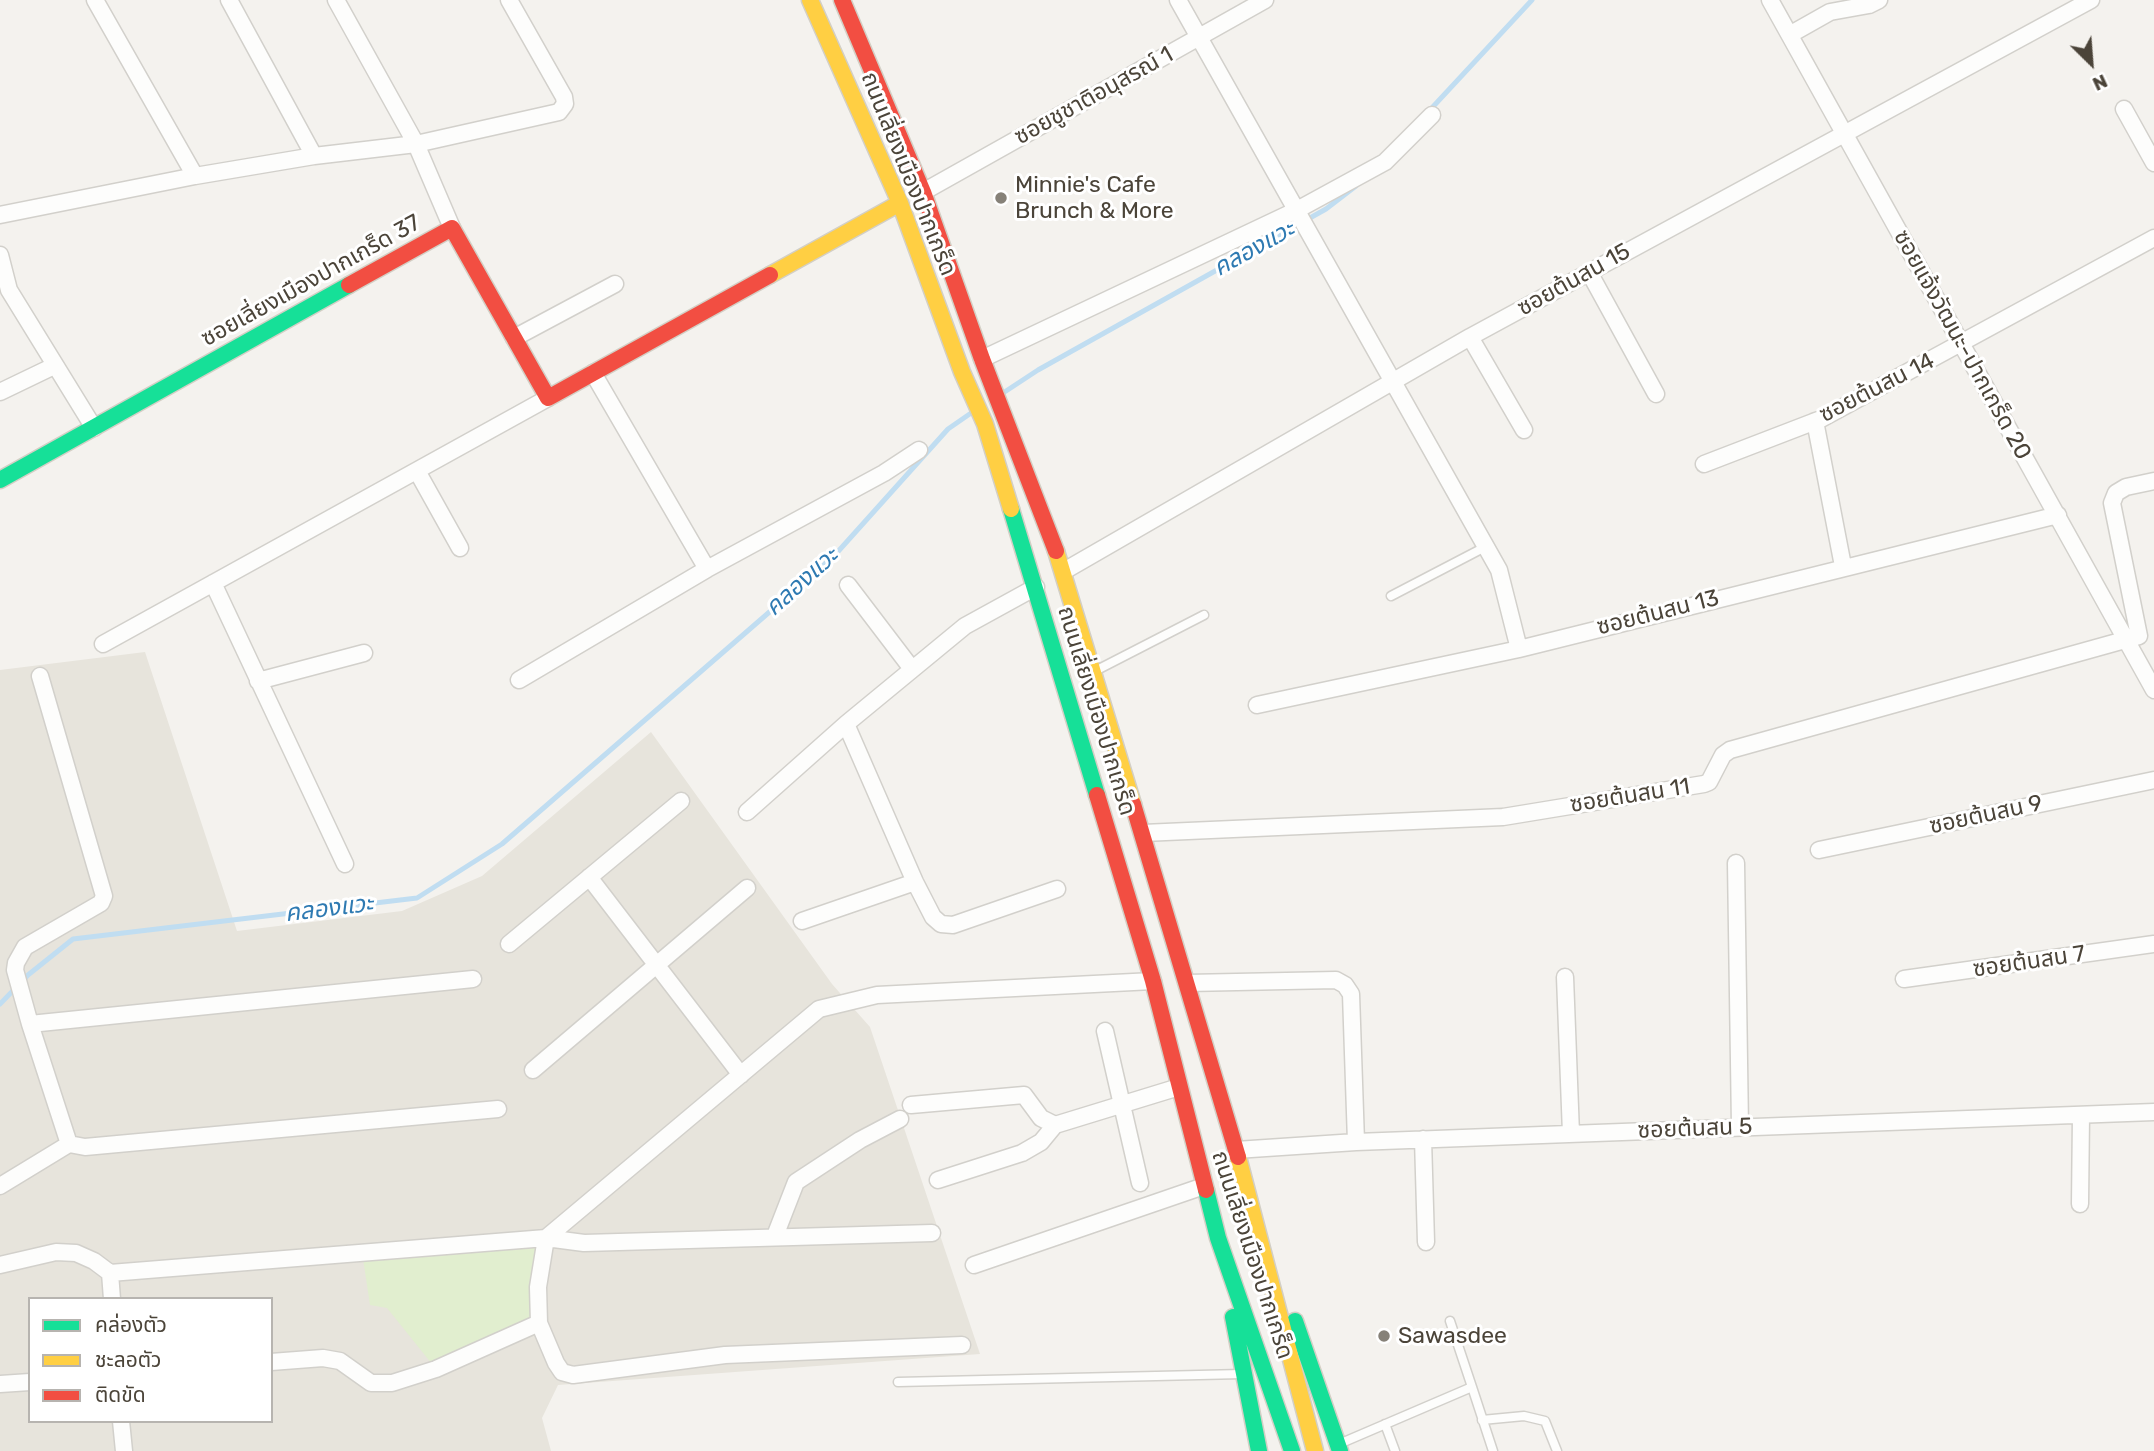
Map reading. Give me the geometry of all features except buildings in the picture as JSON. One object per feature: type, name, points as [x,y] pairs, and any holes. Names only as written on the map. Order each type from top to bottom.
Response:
[{"type":"main road","name":"ถนนเลี่ยงเมืองปากเกร็ด","points":[[810,0],[900,203],[962,372],[985,424],[1153,981],[1218,1238],[1292,1451]]},
{"type":"main road","name":"ถนนเลี่ยงเมืองปากเกร็ด","points":[[842,0],[923,192],[983,361],[1064,571],[1247,1186],[1315,1451]]},
{"type":"main road","points":[[548,398],[900,203]]},
{"type":"main road","name":"ซอยเลี่ยงเมืองปากเกร็ด 37","points":[[0,480],[452,228],[548,398]]},
{"type":"main road","points":[[1247,1186],[1339,1448]]},
{"type":"main road","points":[[1218,1238],[1259,1451]]},
{"type":"street","points":[[94,0],[195,176]]},
{"type":"street","points":[[229,0],[314,156]]},
{"type":"street","points":[[336,0],[416,144],[452,228]]},
{"type":"street","points":[[0,215],[195,176],[314,156],[416,144],[559,112],[565,104],[509,0]]},
{"type":"street","points":[[1178,0],[1487,546],[1504,581],[1519,649]]},
{"type":"street","name":"ซอยชูชาติอนุสรณ์ 1","points":[[923,192],[1265,0]]},
{"type":"street","name":"ซอยแจ้งวัฒนะ-ปากเกร็ด 20","points":[[1770,0],[1847,134],[1960,346],[2058,514],[2154,690]]},
{"type":"street","points":[[1791,34],[1830,12],[1869,5],[1879,0]]},
{"type":"street","name":"ซอยต้นสน 15","points":[[1064,571],[1470,337],[2091,0]]},
{"type":"street","points":[[2124,109],[2154,163]]},
{"type":"street","points":[[983,361],[1298,213],[1385,162],[1432,115]]},
{"type":"street","name":"ซอยต้นสน 14","points":[[1704,464],[1815,421],[1960,346],[2154,238]]},
{"type":"street","points":[[0,255],[9,290],[94,428]]},
{"type":"street","points":[[1589,272],[1656,394]]},
{"type":"street","points":[[514,338],[615,284]]},
{"type":"street","points":[[1470,337],[1524,429]]},
{"type":"street","points":[[0,391],[54,366]]},
{"type":"street","points":[[593,373],[707,569]]},
{"type":"street","points":[[103,644],[548,398]]},
{"type":"street","points":[[1815,421],[1843,566]]},
{"type":"street","points":[[519,680],[707,569],[919,450]]},
{"type":"street","points":[[417,471],[460,548]]},
{"type":"street","points":[[2126,639],[2139,636],[2112,503],[2116,494],[2126,487],[2154,481]]},
{"type":"street","name":"ซอยต้นสน 13","points":[[1257,705],[1519,649],[2058,514]]},
{"type":"street","points":[[213,583],[345,864]]},
{"type":"street","points":[[848,584],[912,669]]},
{"type":"street","points":[[747,812],[846,724],[965,626],[1036,587]]},
{"type":"street","name":"ซอยต้นสน 11","points":[[1143,833],[1503,817],[1704,784],[1712,778],[1718,762],[1730,750],[2126,639]]},
{"type":"street","points":[[258,681],[364,653]]},
{"type":"street","points":[[40,676],[104,897],[101,903],[25,947],[15,970],[69,1144]]},
{"type":"street","points":[[846,724],[933,917],[942,924],[953,925],[1057,889]]},
{"type":"street","name":"ซอยต้นสน 9","points":[[1819,850],[2154,780]]},
{"type":"street","points":[[509,944],[681,800]]},
{"type":"street","points":[[1736,863],[1740,1127]]},
{"type":"street","points":[[589,877],[741,1075]]},
{"type":"street","points":[[802,920],[915,882]]},
{"type":"street","points":[[533,1070],[747,888]]},
{"type":"street","name":"ซอยต้นสน 7","points":[[1904,979],[2154,944]]},
{"type":"street","points":[[1565,977],[1571,1134]]},
{"type":"street","points":[[30,1024],[473,979]]},
{"type":"street","points":[[1187,983],[1336,980],[1345,985],[1351,994],[1356,1142]]},
{"type":"street","points":[[962,1345],[725,1355],[573,1375],[562,1372],[556,1363],[539,1323],[538,1287],[546,1238],[819,1009],[877,995],[1153,981]]},
{"type":"street","points":[[1105,1031],[1140,1183]]},
{"type":"street","points":[[938,1180],[1022,1153],[1041,1142],[1055,1125],[1179,1087]]},
{"type":"street","points":[[911,1105],[1024,1095],[1041,1118],[1055,1125]]},
{"type":"street","points":[[0,1186],[69,1144],[85,1147],[498,1110]]},
{"type":"street","name":"ซอยต้นสน 5","points":[[1236,1150],[1423,1139],[2154,1112]]},
{"type":"street","points":[[2080,1204],[2081,1116]]},
{"type":"street","points":[[775,1236],[796,1182],[860,1140],[900,1119]]},
{"type":"street","points":[[1423,1139],[1426,1242]]},
{"type":"street","points":[[974,1265],[1204,1186]]},
{"type":"street","points":[[0,1265],[56,1252],[76,1253],[94,1261],[110,1273],[546,1238],[584,1242],[932,1233]]},
{"type":"street","points":[[110,1273],[112,1297]]},
{"type":"street","points":[[273,1363],[323,1358],[340,1362],[371,1383],[391,1382],[436,1369],[539,1323]]},
{"type":"street","points":[[0,1384],[28,1382]]},
{"type":"street","points":[[121,1423],[124,1451]]},
{"type":"lane","points":[[1391,596],[1487,546]]},
{"type":"lane","points":[[1094,671],[1204,615]]},
{"type":"lane","points":[[1450,1321],[1493,1451]]},
{"type":"lane","points":[[898,1382],[1245,1374]]},
{"type":"lane","points":[[1339,1448],[1385,1424],[1472,1387]]},
{"type":"lane","points":[[1482,1420],[1524,1416],[1545,1421],[1557,1451]]},
{"type":"lane","points":[[1385,1424],[1395,1451]]},
{"type":"shaded area","points":[[145,652],[237,931],[402,911],[482,876],[651,732],[832,984],[870,1027],[980,1354],[558,1385],[542,1418],[551,1451],[0,1451],[0,670]]},
{"type":"green space","points":[[546,1238],[539,1323],[436,1369],[387,1308],[370,1305],[362,1252]]},
{"type":"waterway","name":"คลองแวะ","points":[[1429,111],[1532,0]]},
{"type":"waterway","name":"คลองแวะ","points":[[1003,393],[1038,370],[1326,209],[1356,186]]},
{"type":"waterway","name":"คลองแวะ","points":[[0,1004],[28,975],[73,939],[417,898],[502,844],[834,556],[948,429],[974,411]]},
{"type":"traffic: fast","points":[[0,480],[349,285]]},
{"type":"traffic: fast","points":[[1011,509],[1097,795]]},
{"type":"traffic: fast","points":[[1206,1190],[1218,1238],[1292,1451]]},
{"type":"traffic: fast","points":[[1233,1317],[1259,1451]]},
{"type":"traffic: fast","points":[[1295,1321],[1340,1451]]},
{"type":"traffic: slow","points":[[810,0],[900,203],[962,372],[985,424],[1011,509]]},
{"type":"traffic: slow","points":[[770,275],[900,203]]},
{"type":"traffic: slow","points":[[1056,551],[1133,804]]},
{"type":"traffic: slow","points":[[1238,1157],[1315,1451]]},
{"type":"traffic: jam","points":[[842,0],[923,192],[982,359],[1056,551]]},
{"type":"traffic: jam","points":[[349,285],[452,228],[548,398],[770,275]]},
{"type":"traffic: jam","points":[[1097,795],[1153,981],[1206,1190]]},
{"type":"traffic: jam","points":[[1133,804],[1238,1157]]},
{"type":"place","name":"Minnie's Cafe Brunch & More","points":[[1001,198]]},
{"type":"place","name":"Sawasdee","points":[[1384,1336]]}]
